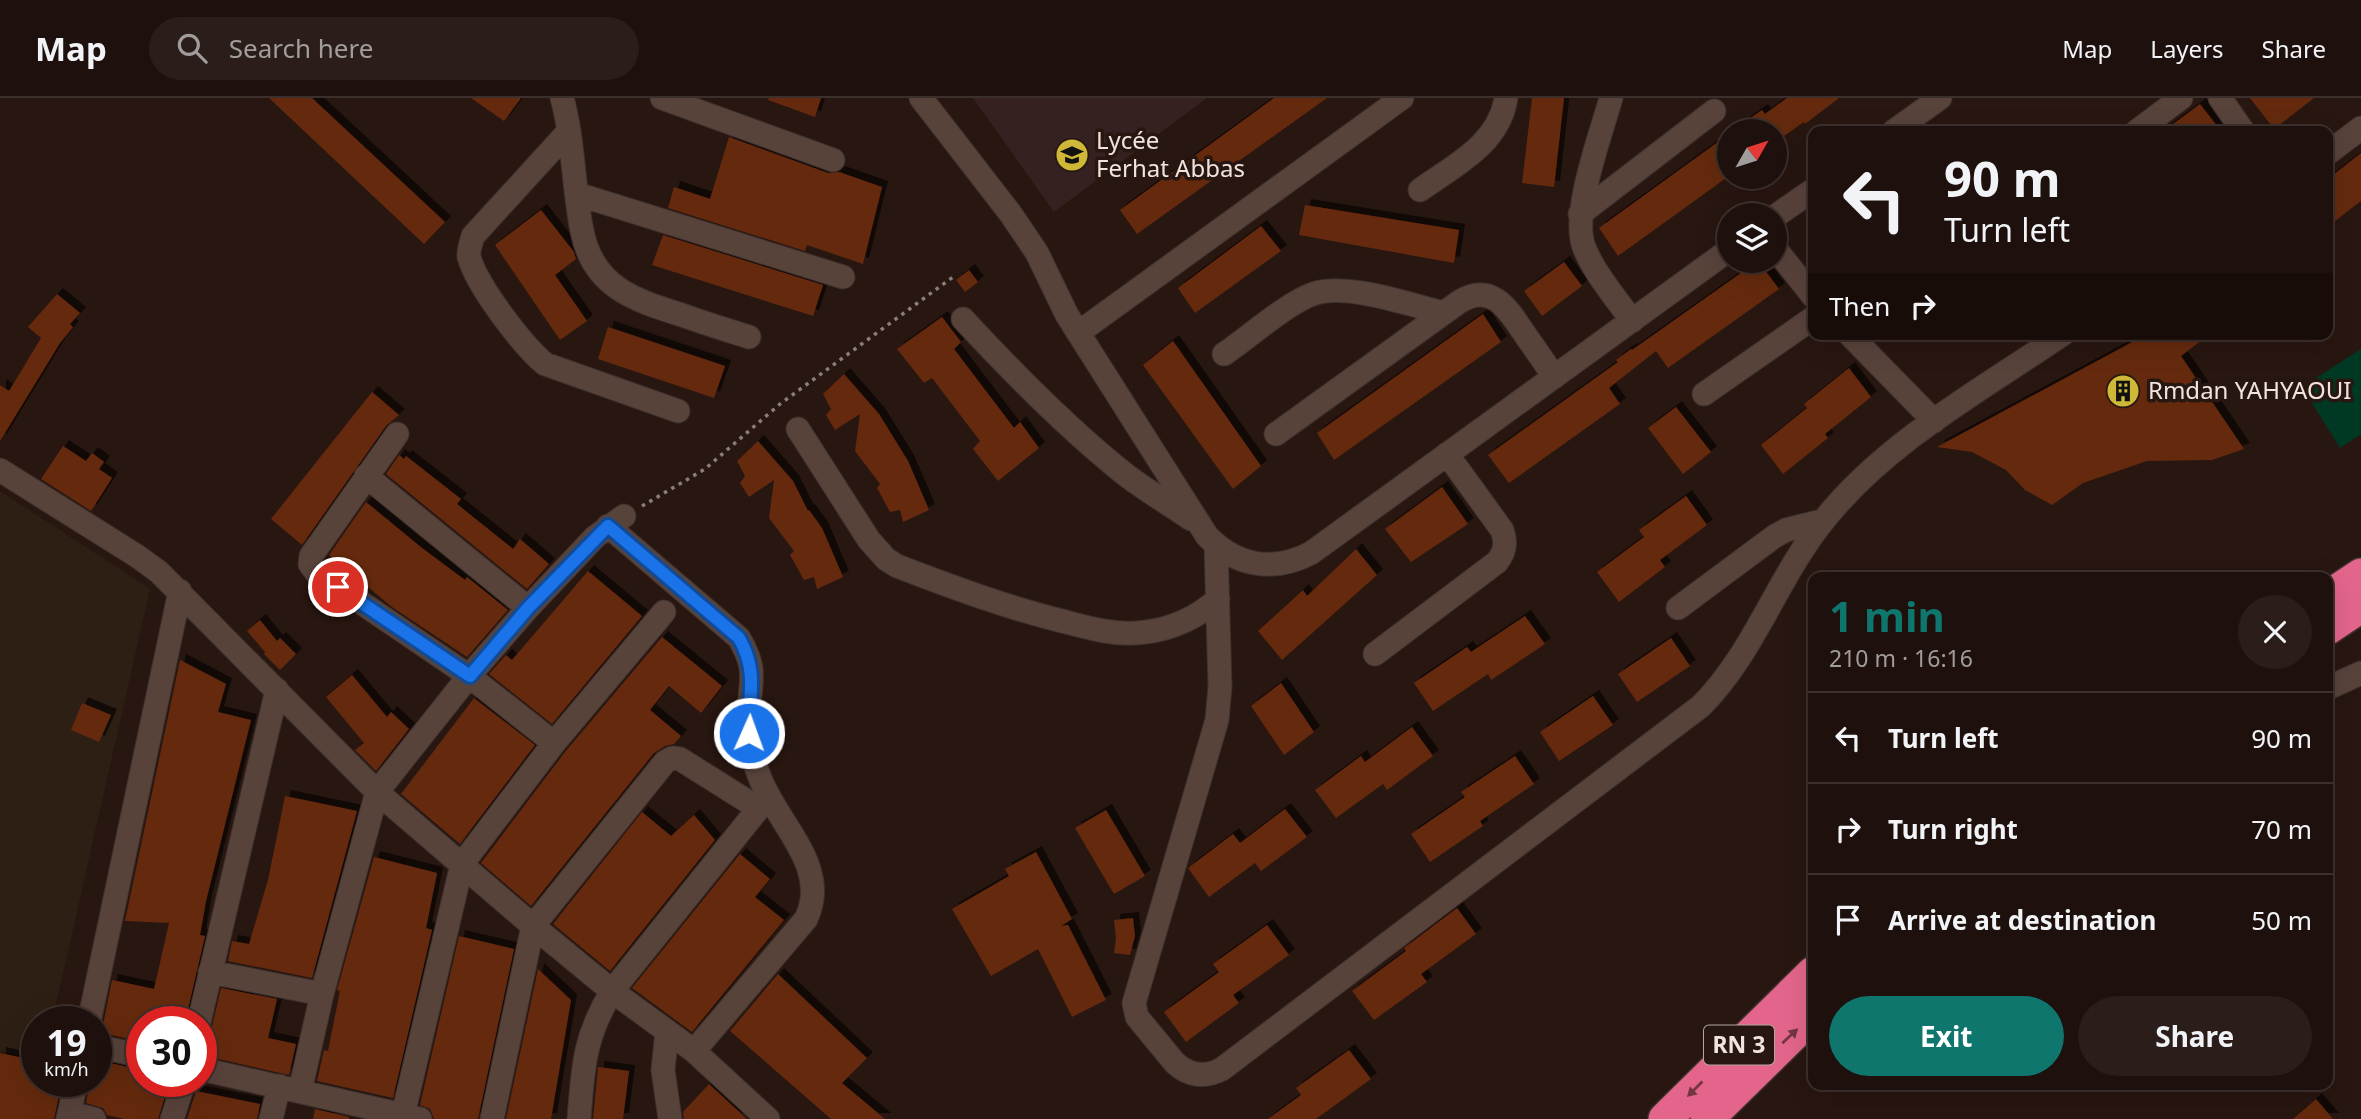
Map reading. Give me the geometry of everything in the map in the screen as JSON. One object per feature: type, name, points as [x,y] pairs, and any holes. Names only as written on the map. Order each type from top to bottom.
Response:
[{"type":"highway","points":[[2333,594],[2361,575]]},
{"type":"highway","points":[[2333,625],[2361,606]]},
{"type":"highway","name":"RN 3","points":[[1665,1119],[1808,978]]},
{"type":"highway","name":"RN 3","points":[[1707,1119],[1808,1020]]},
{"type":"street","points":[[562,98],[582,231],[596,267],[614,287],[637,301],[749,337]]},
{"type":"street","points":[[663,98],[833,160]]},
{"type":"street","points":[[921,98],[1010,213],[1037,253],[1061,304],[1200,525],[1226,553],[1249,563],[1275,565],[1300,559],[1311,553],[1717,259]]},
{"type":"street","points":[[1079,333],[1402,98]]},
{"type":"street","points":[[1420,190],[1480,148],[1497,126],[1506,98]]},
{"type":"street","points":[[1611,98],[1579,226],[1585,249],[1632,321]]},
{"type":"street","points":[[1901,126],[1940,98]]},
{"type":"street","points":[[2144,126],[2181,98]]},
{"type":"street","points":[[2220,98],[2240,126]]},
{"type":"street","points":[[1580,214],[1714,111]]},
{"type":"street","points":[[2333,149],[2361,128]]},
{"type":"street","points":[[568,132],[474,236],[468,254],[476,276],[530,352],[545,364],[678,411]]},
{"type":"street","points":[[1787,208],[1808,193]]},
{"type":"street","points":[[577,194],[843,277]]},
{"type":"street","points":[[1787,263],[1808,290]]},
{"type":"street","points":[[1224,354],[1300,300],[1321,291],[1343,289],[1444,313]]},
{"type":"street","points":[[1276,435],[1444,313],[1475,295],[1499,301],[1554,377]]},
{"type":"street","points":[[963,319],[1004,364],[1084,440],[1123,473],[1200,525]]},
{"type":"street","points":[[1704,394],[1808,321]]},
{"type":"street","points":[[1855,340],[1934,421]]},
{"type":"street","points":[[1216,545],[1220,687],[1217,720],[1134,1003],[1137,1017],[1175,1063],[1181,1069],[1197,1075],[1222,1069],[1702,706],[1724,681],[1822,521],[1858,481],[1934,421],[2054,340]]},
{"type":"street","points":[[798,429],[869,540],[886,559],[897,566],[1017,609],[1114,633],[1163,629],[1193,617],[1217,599]]},
{"type":"street","points":[[397,434],[311,556],[310,565],[316,572],[470,676],[554,743]]},
{"type":"street","points":[[1375,654],[1497,562],[1504,550],[1505,537],[1502,530],[1447,454]]},
{"type":"street","points":[[0,470],[159,572],[377,792],[533,926],[612,990],[694,1051],[768,1119]]},
{"type":"street","points":[[366,476],[528,608]]},
{"type":"street","points":[[271,1119],[289,1089],[322,995],[377,792],[528,608],[616,521],[739,638],[747,651],[752,673],[748,711],[753,755],[763,803],[812,873],[814,886],[811,908],[806,919],[694,1051]]},
{"type":"street","points":[[1678,608],[1775,536],[1786,530],[1822,521]]},
{"type":"street","points":[[92,1006],[180,591]]},
{"type":"street","points":[[217,1073],[412,1117],[462,864],[554,743],[664,612]]},
{"type":"street","points":[[2333,686],[2361,673]]},
{"type":"street","points":[[203,1006],[277,690]]},
{"type":"street","points":[[492,1119],[533,926],[668,760],[680,759],[763,803]]},
{"type":"street","points":[[579,1119],[587,1045],[598,1013],[612,990],[763,803]]},
{"type":"street","points":[[210,972],[322,995]]},
{"type":"street","points":[[667,1031],[663,1070],[670,1119]]},
{"type":"street","points":[[72,1097],[68,1116],[94,1119]]},
{"type":"street","points":[[172,1119],[179,1097]]},
{"type":"path","points":[[616,521],[705,469],[780,404],[953,277]]},
{"type":"shaded area","name":"Lycée Ferhat Abbas","points":[[973,98],[1207,98],[1054,212]]},
{"type":"shaded area","points":[[0,491],[150,589],[56,1006],[21,1006],[21,1055],[0,1051]]},
{"type":"green space","points":[[2361,349],[2361,434],[2340,448],[2302,387]]},
{"type":"building","points":[[269,98],[312,98],[445,222],[424,244]]},
{"type":"building","points":[[471,98],[521,98],[504,121]]},
{"type":"building","points":[[821,98],[815,117],[768,100]]},
{"type":"building","points":[[1274,98],[1327,98],[1137,234],[1120,210]]},
{"type":"building","points":[[1532,98],[1564,98],[1554,187],[1522,183]]},
{"type":"building","points":[[1787,98],[1839,98],[1787,134],[1787,119],[1749,119],[1762,110],[1765,114]]},
{"type":"building","points":[[2250,98],[2314,98],[2278,126],[2272,126]]},
{"type":"building","points":[[2200,104],[2217,126],[2171,126]]},
{"type":"building","points":[[729,137],[828,173],[839,172],[882,187],[863,264],[807,245],[805,251],[668,208],[674,187],[710,199]]},
{"type":"building","points":[[1717,143],[1717,185],[1618,256],[1599,228]]},
{"type":"building","points":[[2361,153],[2361,201],[2335,221],[2333,218],[2333,175]]},
{"type":"building","points":[[1305,205],[1459,230],[1454,263],[1299,235]]},
{"type":"building","points":[[541,210],[574,252],[576,259],[555,275],[587,321],[560,340],[495,245]]},
{"type":"building","points":[[1261,226],[1281,251],[1195,313],[1178,288]]},
{"type":"building","points":[[663,235],[823,285],[813,316],[652,265]]},
{"type":"building","points":[[1564,262],[1582,286],[1542,316],[1524,291]]},
{"type":"building","points":[[969,270],[978,282],[965,292],[956,280]]},
{"type":"building","points":[[1741,273],[1767,273],[1779,289],[1668,368],[1656,351],[1609,388],[1620,404],[1509,483],[1488,455]]},
{"type":"building","points":[[57,294],[80,313],[70,324],[73,327],[60,343],[0,441],[0,385],[9,391],[41,338],[28,327]]},
{"type":"building","points":[[1483,314],[1501,342],[1334,460],[1317,433]]},
{"type":"building","points":[[942,317],[961,342],[954,349],[1014,428],[1020,422],[1039,448],[998,481],[973,449],[980,441],[932,378],[924,383],[897,349]]},
{"type":"building","points":[[608,327],[725,366],[714,398],[598,359]]},
{"type":"building","name":"Rmdan YAHYAOUI","points":[[2136,340],[2202,340],[2181,356],[2244,449],[2212,460],[2147,461],[2083,483],[2052,505],[2025,490],[2006,470],[1972,452],[1937,447]]},
{"type":"building","points":[[1173,341],[1261,466],[1233,489],[1143,365]]},
{"type":"building","points":[[1849,368],[1871,397],[1825,434],[1828,438],[1783,474],[1761,445],[1807,408],[1804,404]]},
{"type":"building","points":[[844,374],[879,414],[908,461],[929,510],[903,522],[900,510],[890,512],[877,488],[880,484],[855,451],[860,414],[835,430],[826,415],[831,409],[823,394]]},
{"type":"building","points":[[372,392],[399,415],[386,426],[302,545],[271,519]]},
{"type":"building","points":[[1676,407],[1711,452],[1683,474],[1648,428]]},
{"type":"building","points":[[758,441],[793,481],[808,511],[822,528],[843,577],[817,589],[814,577],[804,580],[790,555],[794,551],[769,518],[774,480],[749,497],[740,483],[745,476],[737,461]]},
{"type":"building","points":[[63,446],[86,461],[92,453],[104,462],[99,469],[112,478],[91,511],[41,479]]},
{"type":"building","points":[[399,455],[404,459],[406,456],[461,499],[457,504],[513,549],[520,539],[549,564],[527,589],[386,474]]},
{"type":"building","points":[[1442,487],[1468,524],[1411,562],[1385,529]]},
{"type":"building","points":[[1686,496],[1707,525],[1660,560],[1665,567],[1619,602],[1597,572],[1644,537],[1639,530]]},
{"type":"building","points":[[366,502],[422,548],[465,580],[467,577],[508,610],[467,657],[392,607],[329,555]]},
{"type":"building","points":[[1356,549],[1377,575],[1282,660],[1258,631],[1303,590],[1307,596]]},
{"type":"building","points":[[588,571],[642,616],[552,724],[489,674],[506,655],[512,660]]},
{"type":"building","points":[[1525,616],[1545,644],[1491,680],[1488,674],[1433,711],[1414,683],[1467,647],[1471,652]]},
{"type":"building","points":[[260,620],[277,641],[280,638],[296,654],[280,670],[247,631]]},
{"type":"building","points":[[662,637],[722,686],[701,713],[669,686],[650,710],[681,736],[674,744],[654,753],[531,906],[481,863],[565,752]]},
{"type":"building","points":[[1671,638],[1690,666],[1637,702],[1618,674]]},
{"type":"building","points":[[180,660],[226,684],[218,712],[251,720],[206,901],[200,935],[205,936],[189,1006],[126,1006],[126,1038],[112,1035],[112,1006],[107,1006],[112,980],[154,989],[169,923],[125,921]]},
{"type":"building","points":[[352,675],[387,717],[391,712],[409,729],[376,771],[355,750],[364,743],[326,697]]},
{"type":"building","points":[[1281,683],[1314,732],[1284,755],[1251,706]]},
{"type":"building","points":[[1593,696],[1613,725],[1559,761],[1540,732]]},
{"type":"building","points":[[474,698],[535,745],[460,844],[401,794]]},
{"type":"building","points":[[82,703],[111,715],[99,742],[71,730]]},
{"type":"building","points":[[1412,727],[1433,756],[1387,790],[1383,784],[1336,818],[1315,790],[1361,756],[1365,762]]},
{"type":"building","points":[[1515,756],[1534,784],[1480,821],[1483,826],[1430,862],[1411,834],[1465,797],[1461,792]]},
{"type":"building","points":[[285,796],[357,811],[312,978],[228,961],[232,941],[249,944],[268,880]]},
{"type":"building","points":[[1285,809],[1307,837],[1261,871],[1255,863],[1209,897],[1188,868],[1233,834],[1240,843]]},
{"type":"building","points":[[1106,810],[1145,876],[1114,894],[1075,828]]},
{"type":"building","points":[[642,812],[671,836],[694,815],[715,840],[610,971],[553,924]]},
{"type":"building","points":[[1036,852],[1072,919],[1061,926],[1068,925],[1106,1000],[1072,1017],[1038,949],[991,976],[952,909],[1009,876],[1005,869]]},
{"type":"building","points":[[740,854],[770,879],[755,897],[784,920],[692,1032],[632,988]]},
{"type":"building","points":[[374,857],[437,873],[426,928],[432,930],[393,1098],[317,1081],[324,1050],[328,1051],[340,991],[337,990]]},
{"type":"building","points":[[1457,908],[1476,934],[1421,974],[1427,982],[1374,1020],[1352,991],[1406,951],[1404,948]]},
{"type":"building","points":[[1133,918],[1135,936],[1130,955],[1114,953],[1114,920]]},
{"type":"building","points":[[1267,925],[1289,955],[1233,995],[1239,1003],[1186,1042],[1164,1012],[1219,972],[1213,964]]},
{"type":"building","points":[[459,936],[514,949],[478,1119],[434,1119],[430,1109],[420,1105]]},
{"type":"building","points":[[538,969],[571,1000],[551,1119],[506,1119]]},
{"type":"building","points":[[778,974],[867,1058],[842,1083],[885,1119],[831,1119],[730,1031]]},
{"type":"building","points":[[221,988],[277,999],[268,1038],[296,1044],[289,1075],[217,1059],[217,1006]]},
{"type":"building","points":[[1349,1050],[1371,1079],[1316,1119],[1268,1119],[1301,1095],[1296,1088]]},
{"type":"building","points":[[0,1053],[21,1058],[21,1097],[59,1097],[54,1119],[0,1119]]},
{"type":"building","points":[[112,1063],[126,1067],[126,1097],[165,1097],[158,1119],[124,1119],[107,1115],[103,1108],[86,1103],[87,1097],[112,1097]]},
{"type":"building","points":[[598,1067],[629,1071],[623,1119],[593,1119]]},
{"type":"building","points":[[709,1084],[747,1119],[684,1119],[683,1112]]},
{"type":"building","points":[[217,1095],[260,1104],[257,1119],[187,1119],[194,1097]]},
{"type":"building","points":[[2316,1099],[2333,1119],[2293,1119]]},
{"type":"building","points":[[315,1109],[349,1117],[349,1119],[313,1119]]},
{"type":"place","name":"Lycée Ferhat Abbas","points":[[1072,155]]},
{"type":"place","name":"Rmdan YAHYAOUI","points":[[2123,391]]},
{"type":"route","points":[[338,587],[470,676],[528,608],[608,526],[739,638],[747,651],[752,673],[749,733]]}]
